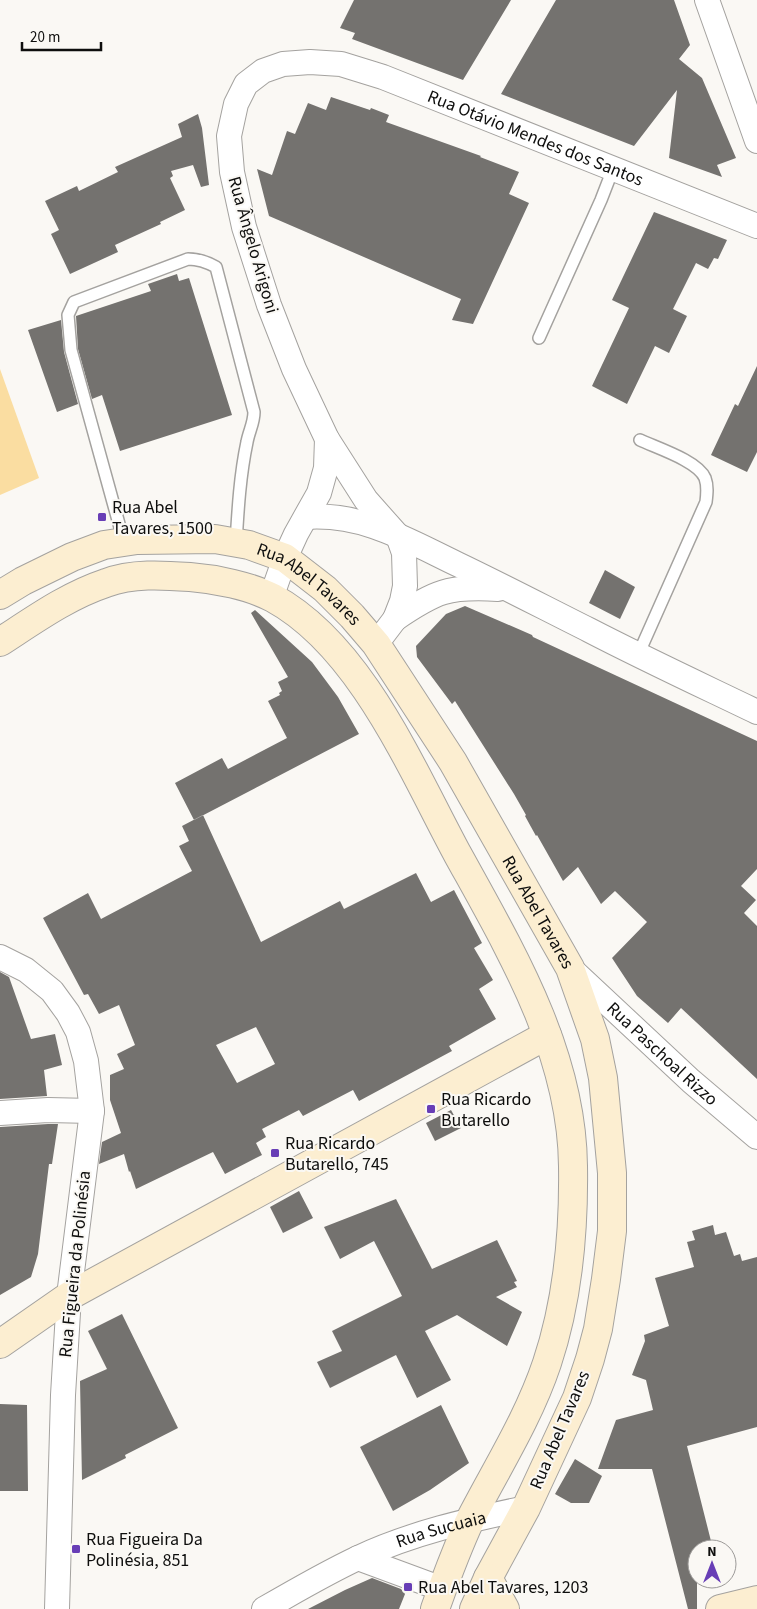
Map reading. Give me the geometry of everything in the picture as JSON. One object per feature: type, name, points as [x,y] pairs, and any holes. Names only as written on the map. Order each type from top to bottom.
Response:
[{"type":"street","points":[[707,0],[757,142]]},
{"type":"street","name":"Rua Otávio Mendes dos Santos","points":[[310,62],[341,64],[383,77],[757,226]]},
{"type":"street","name":"Rua Ângelo Arigoni","points":[[310,62],[283,64],[263,71],[246,84],[236,104],[229,136],[232,172],[244,227],[269,305],[294,369],[327,439],[366,500],[398,536],[404,553],[405,586],[402,601],[395,619],[376,644]]},
{"type":"street","name":"Rua Ângelo Arigoni","points":[[272,598],[285,558],[319,493],[326,468],[327,439]]},
{"type":"street","points":[[306,517],[321,516],[355,520],[398,536],[510,590],[638,656],[757,712]]},
{"type":"street","name":"Rua Abel Tavares","points":[[0,595],[23,581],[72,557],[104,545],[124,542],[169,539],[215,539],[249,545],[285,558],[324,589],[352,616],[376,644],[453,762],[570,968],[595,1039],[603,1078],[612,1173],[612,1231],[605,1288],[590,1359],[570,1414],[526,1508],[488,1578],[474,1609]]},
{"type":"street","name":"Rua Abel Tavares","points":[[0,642],[78,594],[110,581],[142,576],[202,578],[235,585],[272,598],[310,623],[342,658],[383,715],[504,937],[547,1035],[564,1084],[571,1127],[573,1165],[572,1212],[566,1284],[558,1325],[534,1397],[471,1520],[439,1599]]},
{"type":"street","points":[[395,619],[430,597],[448,589],[468,587],[510,590]]},
{"type":"street","name":"Rua Figueira da Polinésia","points":[[0,957],[26,970],[52,991],[68,1013],[78,1032],[86,1061],[92,1111],[69,1296],[63,1405],[57,1609]]},
{"type":"street","name":"Rua Paschoal Rizzo","points":[[570,968],[691,1081],[757,1137]]},
{"type":"street","points":[[0,1344],[69,1296],[547,1035]]},
{"type":"street","points":[[0,1113],[48,1110],[92,1111]]},
{"type":"street","name":"Rua Sucuaia","points":[[264,1609],[358,1558],[397,1542],[471,1520],[526,1508]]},
{"type":"street","name":"Rua Sucuaia","points":[[358,1558],[439,1599]]},
{"type":"street","points":[[488,1578],[505,1609]]},
{"type":"street","points":[[720,1609],[757,1600]]},
{"type":"lane","points":[[539,338],[613,169]]},
{"type":"lane","points":[[124,542],[71,350],[68,315],[74,302],[188,259],[197,259],[216,267],[254,412],[254,422],[247,442],[238,502],[236,543]]},
{"type":"lane","points":[[638,656],[706,502],[708,490],[705,478],[699,469],[640,440]]},
{"type":"shaded area","points":[[0,369],[39,478],[0,495]]},
{"type":"building","points":[[354,0],[511,0],[463,80],[352,39],[355,33],[340,28]]},
{"type":"building","points":[[556,0],[674,0],[690,45],[679,59],[702,78],[736,158],[717,165],[722,177],[669,158],[677,90],[634,146],[501,94]]},
{"type":"building","points":[[331,97],[389,115],[386,122],[481,156],[519,172],[509,194],[529,203],[473,324],[452,320],[461,299],[269,216],[257,169],[272,175],[287,131],[295,134],[308,103],[326,110]]},
{"type":"building","points":[[198,114],[202,128],[209,185],[201,187],[193,165],[171,171],[173,176],[170,178],[185,210],[160,222],[161,224],[115,245],[118,252],[70,274],[51,234],[59,230],[45,201],[77,186],[79,191],[118,172],[115,167],[182,137],[178,124]]},
{"type":"building","points":[[654,212],[727,240],[718,259],[714,258],[708,269],[696,263],[673,309],[687,316],[669,353],[655,346],[627,404],[592,386],[629,308],[612,300]]},
{"type":"building","points":[[177,274],[179,281],[189,278],[232,415],[120,451],[102,395],[92,399],[78,349],[76,316],[151,291],[148,284]]},
{"type":"building","points":[[61,320],[64,352],[78,404],[57,412],[28,330]]},
{"type":"building","points":[[757,366],[757,452],[747,472],[711,455],[735,404],[738,406]]},
{"type":"building","points":[[605,570],[635,587],[620,619],[589,603]]},
{"type":"building","points":[[465,606],[532,635],[757,741],[757,869],[741,886],[756,900],[744,913],[757,926],[757,1079],[681,1008],[668,1023],[637,996],[612,958],[647,922],[615,891],[601,904],[578,867],[563,881],[514,794],[455,701],[452,704],[417,657],[416,646],[446,614]]},
{"type":"building","points":[[255,610],[312,662],[338,697],[359,734],[194,820],[175,783],[222,758],[228,769],[287,738],[268,701],[280,695],[279,693],[282,691],[278,682],[288,677],[251,613]]},
{"type":"building","points":[[203,815],[261,942],[340,901],[344,909],[416,873],[431,902],[454,890],[482,943],[474,948],[493,980],[479,989],[496,1019],[449,1046],[452,1051],[359,1101],[353,1090],[303,1116],[299,1110],[262,1129],[266,1137],[256,1143],[262,1155],[225,1174],[213,1152],[136,1189],[124,1154],[99,1164],[102,1142],[121,1133],[110,1100],[110,1075],[124,1069],[117,1054],[135,1045],[119,1005],[99,1014],[88,994],[84,995],[43,918],[88,893],[101,919],[192,871],[179,846],[189,841],[182,826]],"holes":[[[256,1027],[275,1064],[237,1083],[216,1045]]]},
{"type":"building","points":[[0,972],[9,977],[31,1039],[55,1034],[62,1065],[44,1070],[47,1096],[0,1099]]},
{"type":"building","points":[[451,1110],[461,1128],[435,1141],[426,1123]]},
{"type":"building","points":[[58,1124],[52,1164],[49,1164],[38,1254],[31,1277],[0,1295],[0,1127]]},
{"type":"building","points":[[299,1191],[313,1218],[283,1233],[270,1207]]},
{"type":"building","points":[[396,1199],[432,1269],[497,1240],[517,1281],[514,1282],[517,1287],[496,1297],[522,1312],[507,1346],[457,1315],[425,1331],[451,1380],[417,1398],[396,1355],[330,1388],[317,1362],[342,1351],[332,1331],[402,1296],[374,1241],[340,1259],[324,1227]]},
{"type":"building","points":[[713,1225],[715,1235],[726,1232],[734,1256],[740,1254],[742,1261],[757,1257],[757,1427],[687,1446],[710,1539],[687,1539],[687,1589],[697,1589],[697,1609],[688,1609],[652,1469],[598,1469],[616,1420],[653,1410],[646,1380],[632,1375],[645,1341],[644,1335],[669,1326],[655,1278],[694,1267],[687,1242],[695,1240],[692,1231]]},
{"type":"building","points":[[122,1314],[178,1428],[125,1455],[126,1458],[82,1480],[80,1381],[107,1369],[88,1331]]},
{"type":"building","points":[[0,1404],[27,1405],[28,1491],[0,1491]]},
{"type":"building","points":[[441,1405],[469,1463],[430,1490],[393,1511],[360,1447]]},
{"type":"building","points":[[575,1459],[602,1476],[589,1503],[571,1503],[555,1494]]},
{"type":"building","points":[[372,1578],[401,1589],[405,1594],[399,1609],[308,1609],[345,1590]]},
{"type":"place","name":"Rua Abel Tavares, 1500","points":[[102,517]]},
{"type":"place","name":"Rua Ricardo Butarello","points":[[431,1109]]},
{"type":"place","name":"Rua Ricardo Butarello, 745","points":[[275,1153]]},
{"type":"place","name":"Rua Figueira Da Polinésia, 851","points":[[76,1549]]},
{"type":"place","name":"Rua Abel Tavares, 1203","points":[[408,1587]]}]
